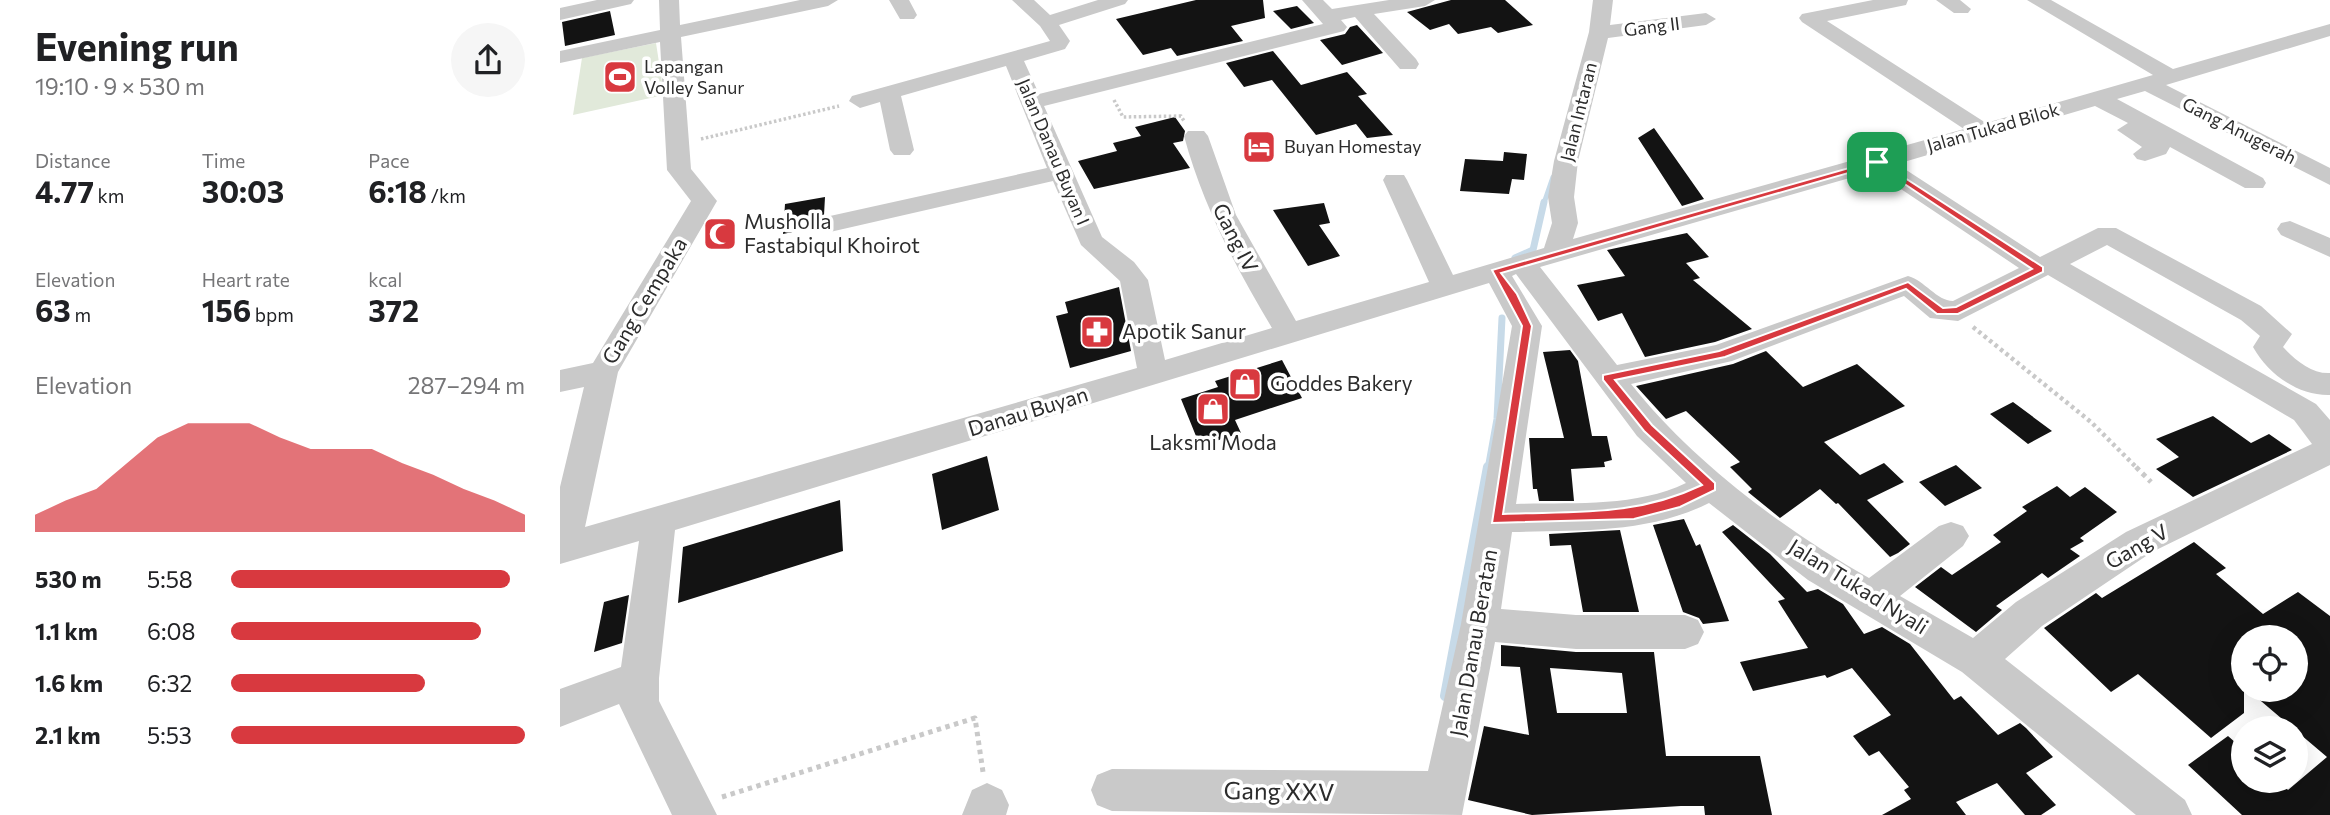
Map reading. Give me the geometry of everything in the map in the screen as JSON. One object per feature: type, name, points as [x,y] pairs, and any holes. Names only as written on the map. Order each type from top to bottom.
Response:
[{"type":"street","points":[[560,14],[624,0]]},
{"type":"street","name":"Gang Cempaka","points":[[561,549],[603,372],[704,201],[679,170],[675,145],[673,33],[669,0]]},
{"type":"street","points":[[560,57],[828,0]]},
{"type":"street","points":[[1022,0],[1048,22],[1118,0]]},
{"type":"street","points":[[1033,102],[1330,31],[1337,27],[1312,0]]},
{"type":"street","points":[[1328,16],[1425,0]]},
{"type":"street","name":"Jalan Intaran","points":[[1525,274],[1565,223],[1560,197],[1564,172],[1599,32],[1603,0]]},
{"type":"street","points":[[2037,0],[2172,77]]},
{"type":"street","points":[[1899,1],[1809,18],[1982,131]]},
{"type":"street","points":[[1361,12],[1408,64]]},
{"type":"street","name":"Gang II","points":[[1599,32],[1646,29],[1706,19]]},
{"type":"street","name":"Jalan Danau Buyan I","points":[[1048,22],[1060,43],[1013,59],[1090,239],[1101,253],[1128,271],[1134,280],[1153,374]]},
{"type":"street","name":"Jalan Tukad Bilok","points":[[1525,274],[1593,242],[2330,30]]},
{"type":"street","points":[[860,101],[1013,59]]},
{"type":"street","name":"Gang Anugerah","points":[[2148,84],[2330,178]]},
{"type":"street","points":[[890,94],[902,150]]},
{"type":"street","points":[[2088,101],[2158,146],[2158,149],[2145,154]]},
{"type":"street","points":[[2088,101],[2254,183]]},
{"type":"street","name":"Gang IV","points":[[1196,136],[1208,184],[1222,217],[1289,333]]},
{"type":"street","points":[[1877,162],[2044,267],[2305,412],[2326,456]]},
{"type":"street","points":[[830,224],[1060,172]]},
{"type":"street","points":[[1395,180],[1445,287]]},
{"type":"street","points":[[1565,223],[1593,242]]},
{"type":"street","points":[[2290,229],[2330,248]]},
{"type":"street","points":[[1606,378],[1721,354],[1909,285],[1939,311],[1954,312],[2103,234],[2110,235],[2251,313],[2277,334],[2268,347],[2273,356],[2313,384],[2330,384]]},
{"type":"street","name":"Danau Buyan","points":[[561,549],[1445,287],[1525,274]]},
{"type":"street","name":"Jalan Tukad Nyali","points":[[1525,274],[1648,428],[1711,486],[1821,569],[1976,660],[2170,815]]},
{"type":"street","name":"Jalan Danau Beratan","points":[[1443,804],[1480,624],[1527,326],[1525,274]]},
{"type":"street","name":"Gang Cempaka","points":[[560,381],[603,372]]},
{"type":"street","name":"Gang V","points":[[1976,660],[2029,614],[2139,542],[2326,456]]},
{"type":"street","points":[[1496,519],[1634,514],[1675,503],[1711,486]]},
{"type":"street","points":[[659,521],[639,678],[639,703],[693,811]]},
{"type":"street","points":[[1871,598],[1951,536]]},
{"type":"street","points":[[1480,624],[1576,632],[1685,632]]},
{"type":"street","points":[[560,709],[639,678]]},
{"type":"street","name":"Gang XXV","points":[[1112,790],[1443,804]]},
{"type":"path","points":[[1106,83],[1124,117],[1181,117],[1196,136]]},
{"type":"path","points":[[675,145],[860,101]]},
{"type":"path","points":[[1954,312],[2091,422],[2151,482]]},
{"type":"path","points":[[693,811],[975,718],[986,810]]},
{"type":"green space","name":"Lapangan Volley Sanur","points":[[656,43],[664,95],[573,115],[582,58]]},
{"type":"building","points":[[1196,0],[1263,0],[1265,18],[1231,26],[1243,41],[1177,56],[1171,48],[1143,55],[1116,19]]},
{"type":"building","points":[[1451,0],[1505,0],[1533,25],[1498,33],[1491,27],[1458,34],[1449,24],[1430,30],[1407,12]]},
{"type":"building","points":[[1297,6],[1314,23],[1291,29],[1273,11]]},
{"type":"building","points":[[610,11],[615,35],[565,46],[562,22]]},
{"type":"building","points":[[1357,25],[1383,53],[1342,65],[1320,40],[1345,34],[1350,27]]},
{"type":"building","points":[[1273,51],[1301,85],[1347,72],[1367,94],[1358,96],[1393,135],[1367,138],[1356,124],[1316,135],[1272,80],[1244,87],[1226,63]]},
{"type":"building","points":[[1175,117],[1185,131],[1183,141],[1173,143],[1190,168],[1094,189],[1078,161],[1117,151],[1113,143],[1141,136],[1135,127]]},
{"type":"building","points":[[1654,128],[1704,199],[1682,206],[1638,138]]},
{"type":"building","points":[[1504,152],[1527,154],[1524,180],[1512,179],[1509,194],[1460,191],[1465,159],[1503,161]]},
{"type":"building","points":[[825,197],[824,215],[819,217],[816,227],[783,234],[785,204]]},
{"type":"building","points":[[1324,203],[1330,223],[1319,225],[1340,256],[1308,266],[1273,210]]},
{"type":"building","points":[[1687,233],[1709,257],[1686,263],[1700,278],[1693,280],[1752,329],[1715,342],[1645,357],[1622,313],[1598,321],[1577,285],[1625,276],[1607,250]]},
{"type":"building","name":"Apotik Sanur","points":[[1119,287],[1131,351],[1070,368],[1056,316],[1068,313],[1065,302]]},
{"type":"building","points":[[1570,350],[1578,361],[1592,436],[1607,436],[1612,460],[1604,462],[1605,467],[1571,469],[1574,501],[1539,501],[1537,489],[1533,489],[1529,438],[1564,438],[1543,352]]},
{"type":"building","points":[[1766,351],[1803,387],[1857,364],[1905,406],[1824,442],[1860,475],[1884,463],[1904,482],[1867,500],[1910,544],[1898,553],[1890,557],[1838,503],[1820,489],[1780,518],[1748,492],[1752,489],[1730,467],[1740,462],[1686,411],[1666,419],[1636,386],[1733,364]]},
{"type":"building","points":[[1282,360],[1302,398],[1235,420],[1241,433],[1200,446],[1181,399],[1218,387],[1215,381]]},
{"type":"building","points":[[2013,402],[2052,431],[2028,444],[1990,414]]},
{"type":"building","points":[[2213,416],[2251,443],[2269,434],[2292,450],[2193,497],[2156,469],[2179,457],[2156,439]]},
{"type":"building","points":[[987,456],[999,510],[942,530],[932,474]]},
{"type":"building","points":[[1956,465],[1982,488],[1945,506],[1919,482]]},
{"type":"building","points":[[2057,486],[2070,497],[2085,487],[2117,512],[2080,538],[2084,541],[2070,549],[2080,556],[2048,578],[2042,573],[1996,606],[2002,610],[1976,632],[1915,587],[1941,567],[1952,575],[2001,542],[1993,535],[2027,511],[2022,507]]},
{"type":"building","points":[[840,500],[843,551],[678,603],[683,547]]},
{"type":"building","points":[[1684,519],[1696,546],[1700,544],[1729,621],[1703,624],[1699,618],[1683,612],[1653,525]]},
{"type":"building","points":[[1733,525],[1770,554],[1807,592],[1818,589],[1843,604],[1864,634],[1882,627],[1910,644],[1954,700],[1961,696],[1998,735],[2020,723],[2026,728],[2053,757],[2026,773],[2056,805],[2041,815],[2025,815],[1997,783],[1956,802],[1966,815],[1882,815],[1911,799],[1904,790],[1909,787],[1879,751],[1869,756],[1853,736],[1891,715],[1852,668],[1827,678],[1825,675],[1753,691],[1740,662],[1808,648],[1778,601],[1785,599],[1722,532]]},
{"type":"building","points":[[1620,530],[1639,612],[1583,612],[1571,545],[1550,546],[1549,534]]},
{"type":"building","points":[[2194,542],[2226,568],[2216,574],[2263,614],[2298,592],[2330,616],[2330,815],[2242,815],[2188,765],[2228,736],[2231,739],[2231,793],[2308,793],[2308,773],[2327,757],[2308,741],[2308,716],[2279,716],[2262,702],[2308,702],[2308,625],[2231,625],[2231,702],[2244,702],[2244,713],[2231,716],[2231,723],[2211,738],[2138,674],[2111,692],[2044,628],[2096,593],[2102,598]]},
{"type":"building","points":[[629,595],[622,643],[594,652],[604,602]]},
{"type":"building","points":[[1501,645],[1576,652],[1654,652],[1666,756],[1760,756],[1772,815],[1705,815],[1704,806],[1681,806],[1532,815],[1468,800],[1484,726],[1529,735],[1520,667],[1501,666]],"holes":[[[1550,668],[1622,673],[1627,713],[1557,713]]]},
{"type":"waterway","points":[[1544,203],[1553,177]]},
{"type":"waterway","points":[[1515,258],[1533,250],[1544,202]]},
{"type":"waterway","points":[[1488,469],[1497,419],[1502,318]]},
{"type":"waterway","points":[[1445,696],[1488,467]]},
{"type":"place","name":"Lapangan Volley Sanur","points":[[620,77]]},
{"type":"place","name":"Buyan Homestay","points":[[1259,147]]},
{"type":"place","name":"Musholla Fastabiqul Khoirot","points":[[720,234]]},
{"type":"place","name":"Apotik Sanur","points":[[1097,332]]},
{"type":"place","name":"Goddes Bakery","points":[[1245,384]]},
{"type":"place","name":"Laksmi Moda","points":[[1213,409]]},
{"type":"route","points":[[1877,162],[2039,269],[1958,311],[1940,312],[1908,285],[1763,341],[1721,354],[1606,378],[1648,428],[1711,486],[1675,503],[1634,514],[1496,519],[1527,326],[1511,294],[1495,272],[1877,162]]}]
